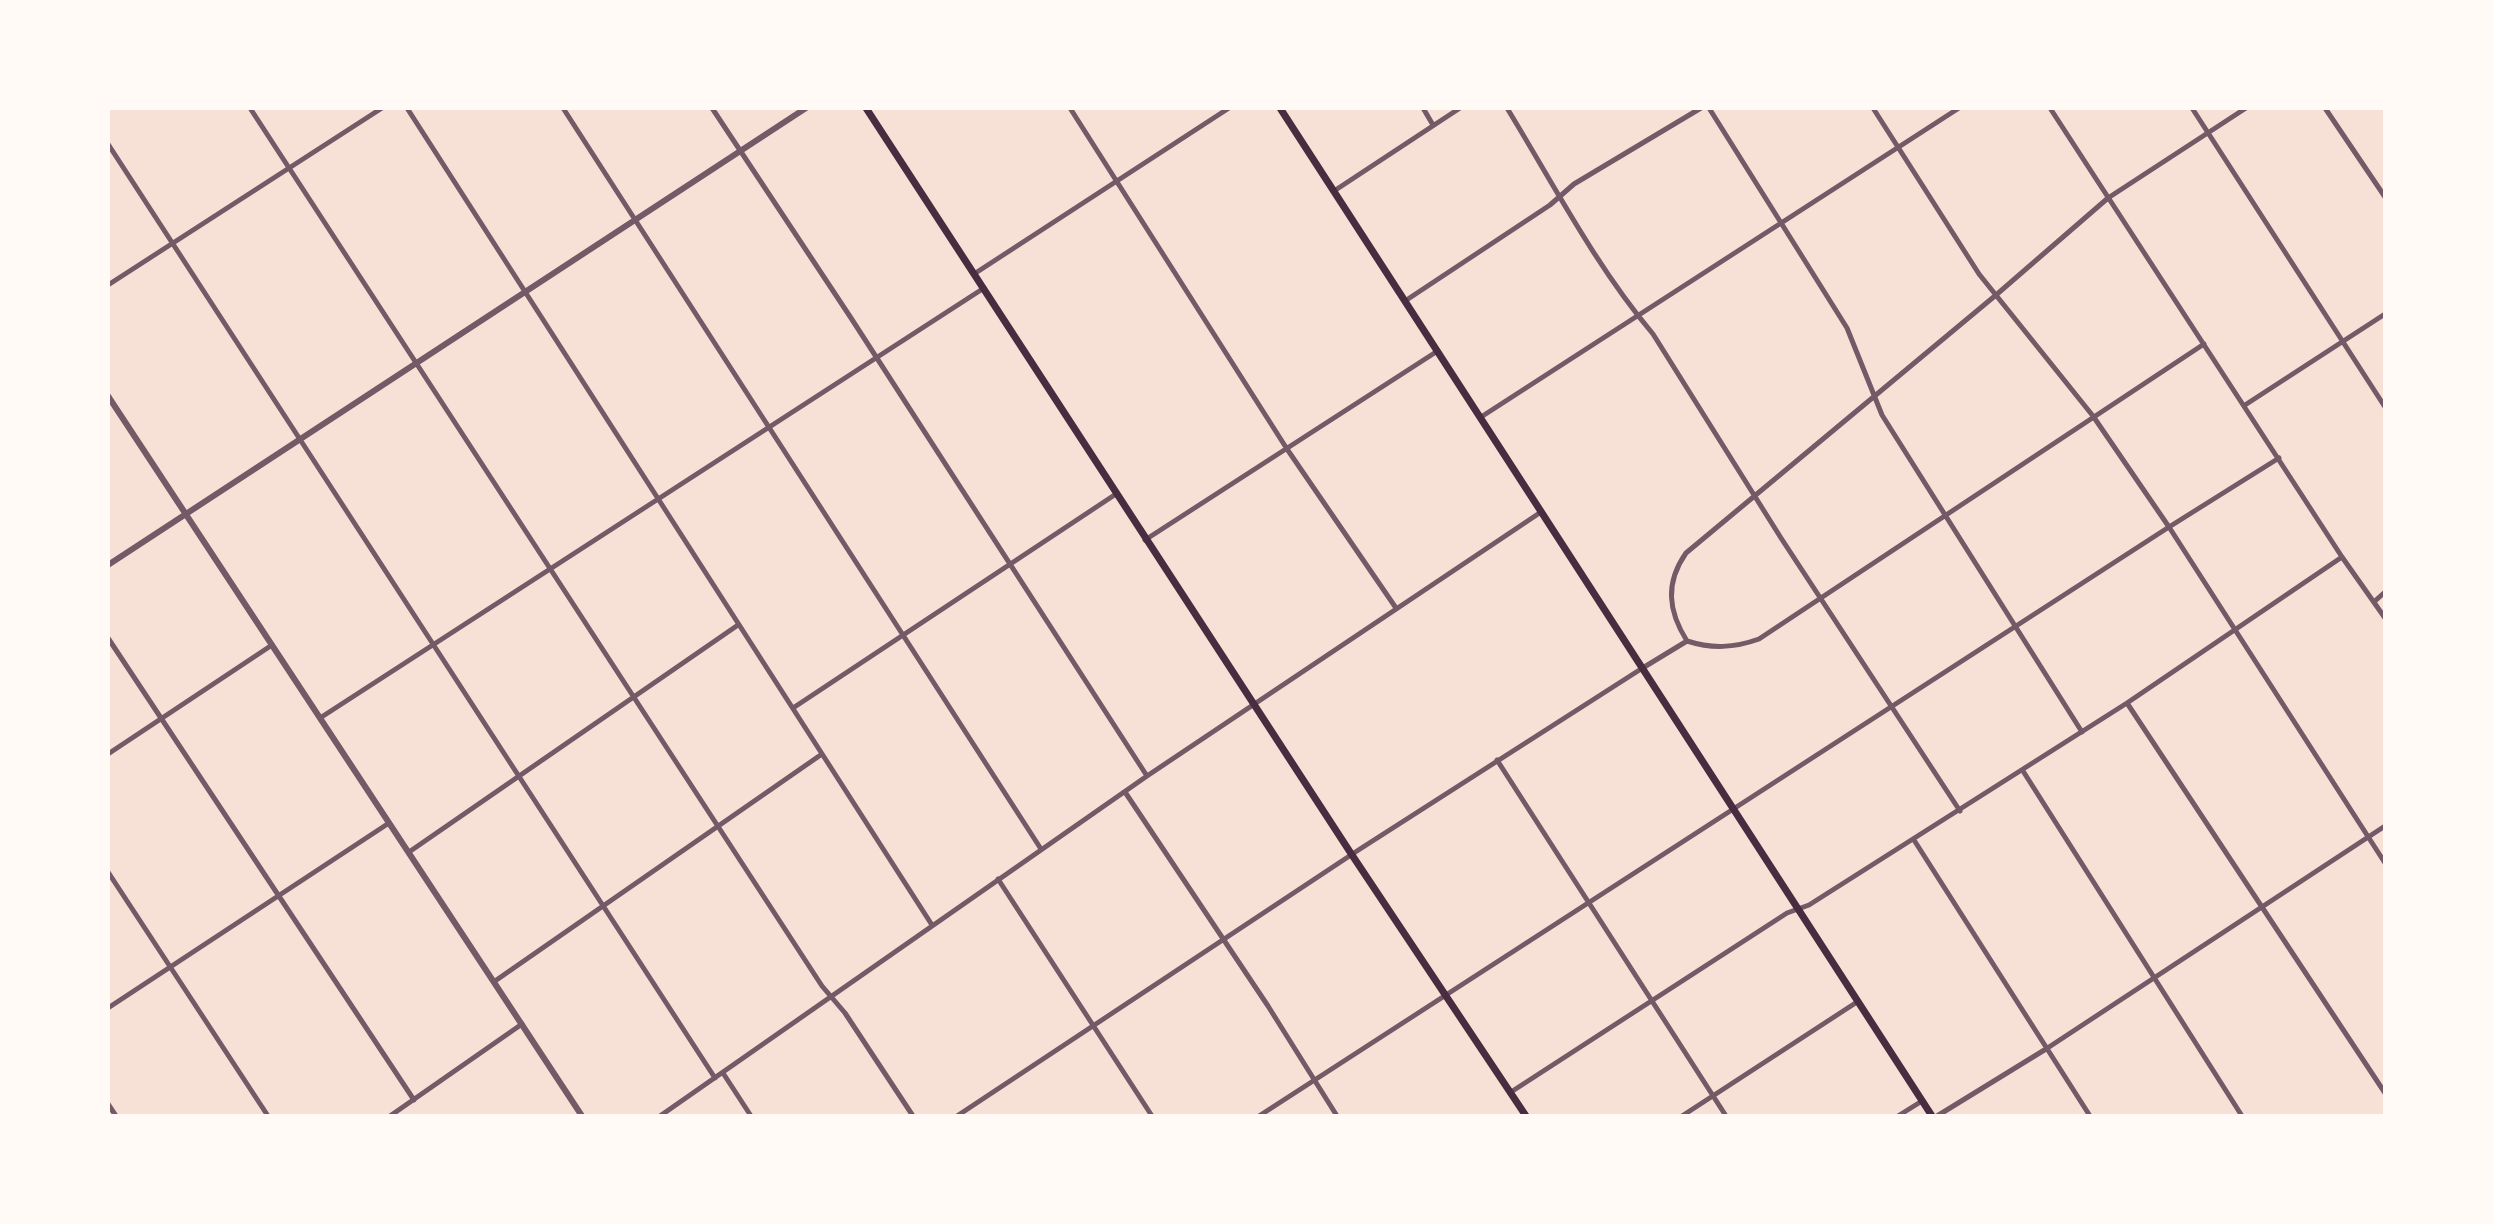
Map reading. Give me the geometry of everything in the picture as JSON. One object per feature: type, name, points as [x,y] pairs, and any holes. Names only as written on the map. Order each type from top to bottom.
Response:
[{"type":"main road","points":[[866,108],[1145,540],[1526,1116]]},
{"type":"main road","points":[[1280,108],[1857,1002],[1935,1116]]},
{"type":"street","points":[[250,108],[717,826],[913,1116]]},
{"type":"street","points":[[108,285],[382,108]]},
{"type":"street","points":[[407,108],[932,925]]},
{"type":"street","points":[[563,108],[1041,849]]},
{"type":"street","points":[[712,108],[1147,776]]},
{"type":"street","points":[[108,565],[806,108]]},
{"type":"street","points":[[1070,108],[1287,449],[1396,608]]},
{"type":"street","points":[[974,274],[1229,108]]},
{"type":"street","points":[[1423,108],[1433,125]]},
{"type":"street","points":[[1334,191],[1460,108]]},
{"type":"street","points":[[1507,108],[1566,210],[1653,334],[1753,495],[1960,811]]},
{"type":"street","points":[[1405,301],[1574,184],[1701,108]]},
{"type":"street","points":[[1709,108],[1847,328],[1873,398],[2082,732]]},
{"type":"street","points":[[1873,108],[1979,274],[2093,416],[2169,527],[2385,863]]},
{"type":"street","points":[[1481,417],[1959,108]]},
{"type":"street","points":[[2050,108],[2342,557],[2385,618]]},
{"type":"street","points":[[2192,108],[2385,407]]},
{"type":"street","points":[[1687,641],[1675,623],[1670,601],[1677,567],[1686,553],[2108,198],[2246,108]]},
{"type":"street","points":[[2325,108],[2385,197]]},
{"type":"street","points":[[108,144],[715,1078]]},
{"type":"street","points":[[320,718],[984,288]]},
{"type":"street","points":[[2245,405],[2385,314]]},
{"type":"street","points":[[957,1116],[1093,1024],[1641,669],[1687,641],[1722,647],[1759,639],[2204,344]]},
{"type":"street","points":[[1145,540],[1436,352]]},
{"type":"street","points":[[108,396],[582,1116]]},
{"type":"street","points":[[1259,1116],[2279,458]]},
{"type":"street","points":[[793,708],[1116,494]]},
{"type":"street","points":[[660,1116],[1147,776],[1541,512]]},
{"type":"street","points":[[1511,1092],[1787,913],[1798,910],[2023,771],[2342,557]]},
{"type":"street","points":[[2375,601],[2385,592]]},
{"type":"street","points":[[409,852],[738,625]]},
{"type":"street","points":[[108,638],[414,1100]]},
{"type":"street","points":[[108,754],[273,644]]},
{"type":"street","points":[[2127,703],[2385,1093]]},
{"type":"street","points":[[495,981],[822,754]]},
{"type":"street","points":[[1497,760],[1726,1116]]},
{"type":"street","points":[[2023,771],[2242,1116]]},
{"type":"street","points":[[1125,792],[1337,1116]]},
{"type":"street","points":[[108,1008],[389,823]]},
{"type":"street","points":[[1935,1116],[2046,1049],[2385,826]]},
{"type":"street","points":[[1914,840],[2090,1116]]},
{"type":"street","points":[[108,872],[268,1116]]},
{"type":"street","points":[[998,879],[1152,1116]]},
{"type":"street","points":[[1682,1116],[1857,1002]]},
{"type":"street","points":[[390,1116],[522,1024]]},
{"type":"street","points":[[723,1073],[751,1116]]},
{"type":"street","points":[[1898,1116],[1922,1101]]},
{"type":"street","points":[[108,1104],[116,1116]]}]
